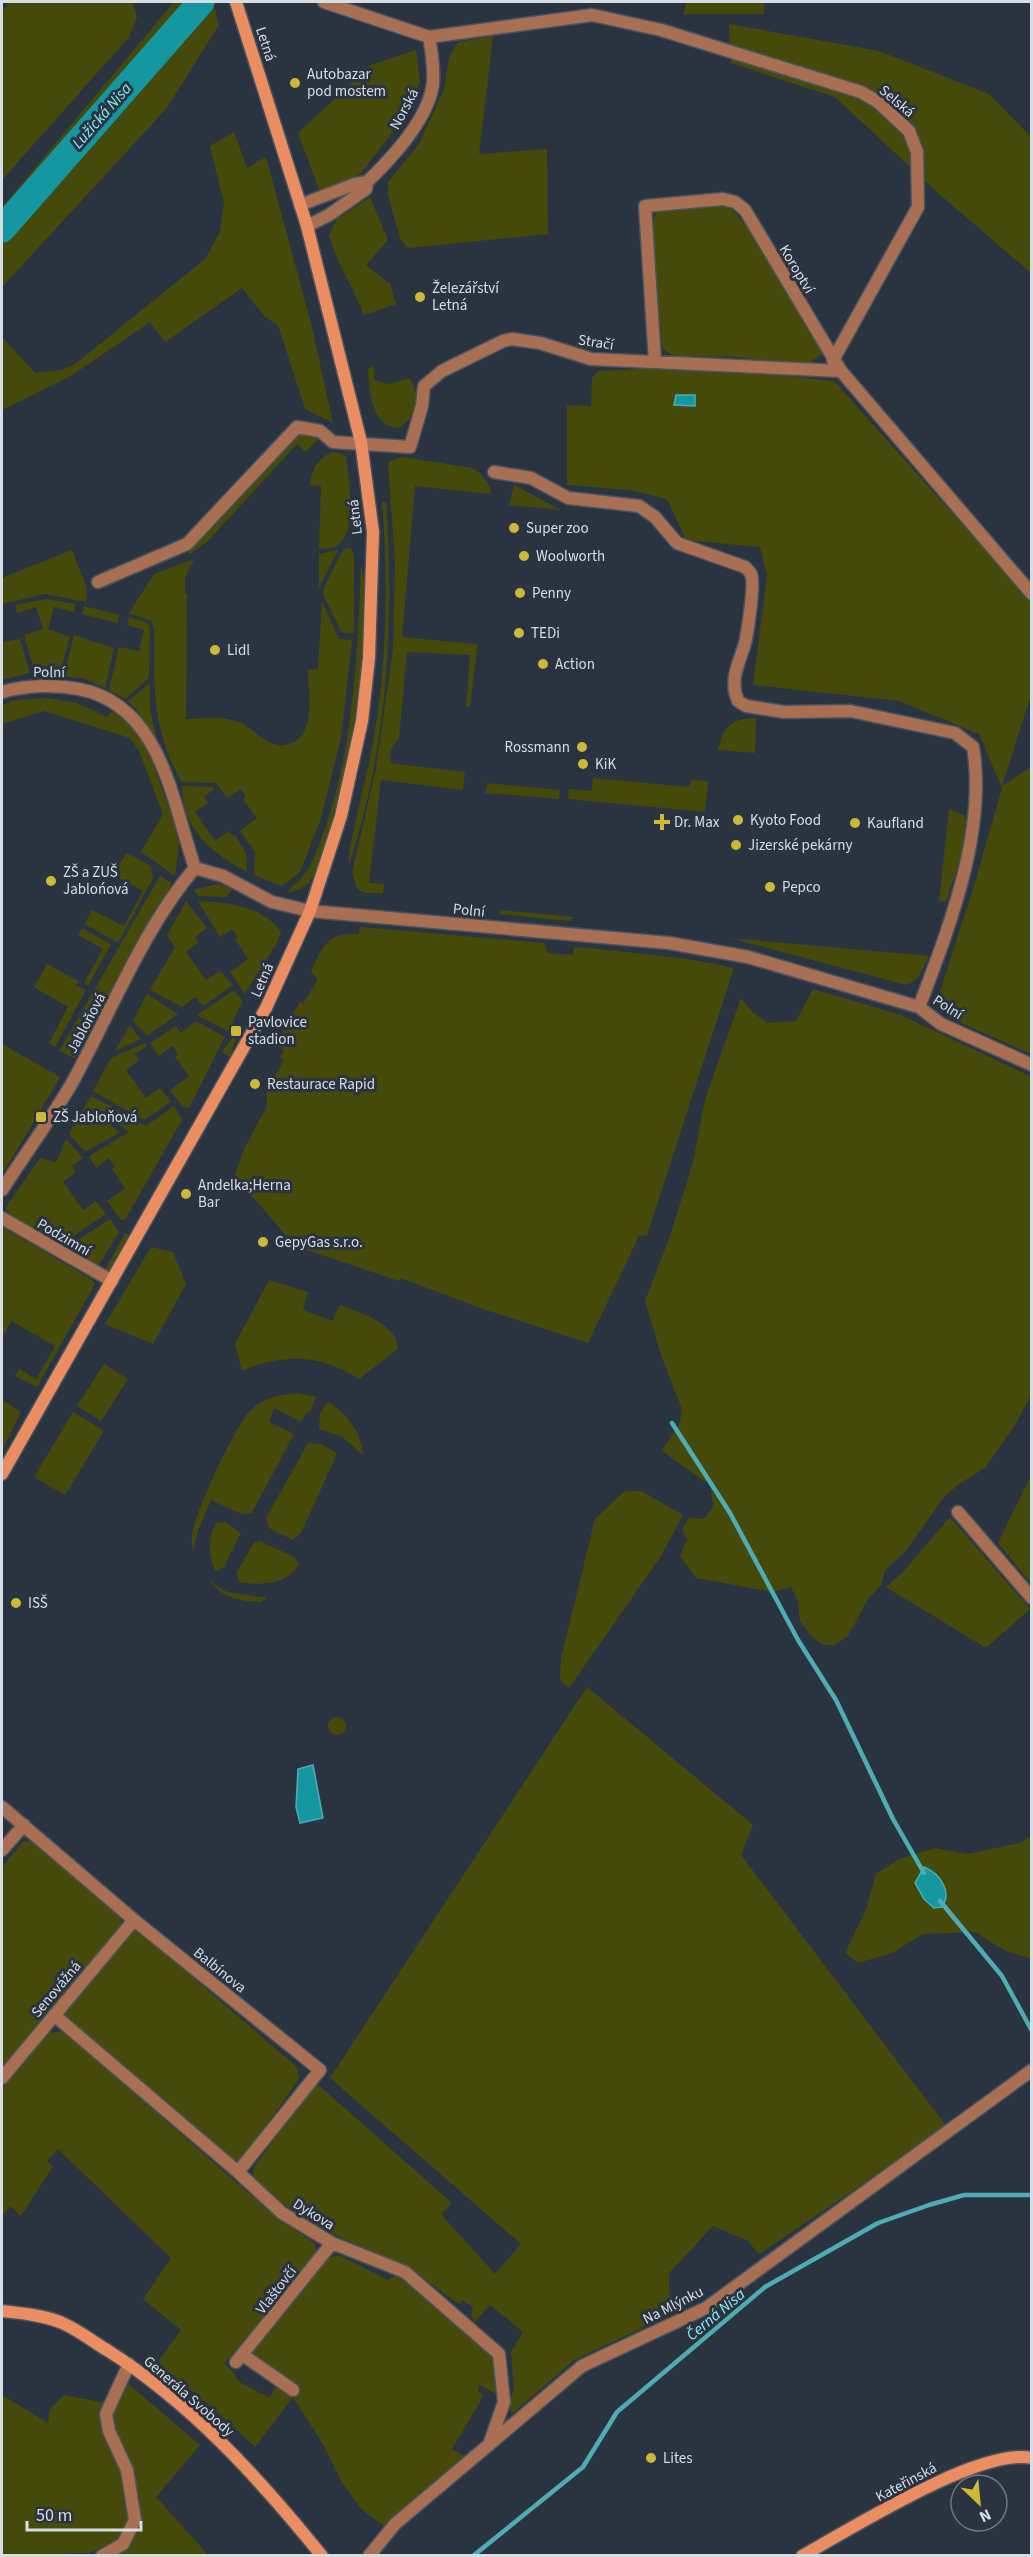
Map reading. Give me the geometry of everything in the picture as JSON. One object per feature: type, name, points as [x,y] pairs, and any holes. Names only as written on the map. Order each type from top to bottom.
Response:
[{"type":"street","name":"Letná","points":[[2,1474],[266,1008],[310,911],[341,816],[362,721],[369,658],[373,532],[361,442],[292,172],[236,2]]},
{"type":"street","name":"Selská","points":[[324,2],[429,37],[592,15],[661,30],[861,92],[878,102],[909,131],[915,143],[918,207],[833,360]]},
{"type":"street","name":"Norská","points":[[307,226],[356,198],[366,189],[367,182],[400,147],[423,111],[433,86],[434,62],[429,37]]},
{"type":"street","points":[[300,205],[355,184],[367,182]]},
{"type":"street","name":"Koroptví","points":[[655,362],[645,206],[729,200],[745,210],[833,360]]},
{"type":"street","name":"Stračí","points":[[361,442],[410,447],[422,406],[424,386],[442,371],[491,345],[512,339],[540,343],[591,359],[841,371]]},
{"type":"street","points":[[833,360],[1032,594]]},
{"type":"street","points":[[98,582],[187,544],[297,428],[320,431],[333,442],[361,442]]},
{"type":"street","points":[[494,472],[531,478],[568,498],[639,506],[655,517],[677,543],[745,567],[751,573],[746,640],[736,663],[734,682],[738,701],[746,706],[784,712],[850,711],[955,733],[973,747],[978,775],[972,839],[942,948],[919,1007]]},
{"type":"street","name":"Polní","points":[[2,692],[26,686],[61,685],[105,696],[133,716],[156,753],[171,789],[195,868],[223,876],[272,902],[310,911],[669,943],[748,957],[919,1007],[941,1024],[1032,1065]]},
{"type":"street","name":"Jabloňová","points":[[2,1190],[71,1084],[150,936],[180,885],[195,868]]},
{"type":"street","name":"Podzimní","points":[[2,1218],[112,1281]]},
{"type":"street","points":[[958,1512],[1032,1598]]},
{"type":"street","name":"Balbínova","points":[[2,1807],[134,1920],[320,2070],[238,2172]]},
{"type":"street","points":[[2,1850],[24,1825]]},
{"type":"street","name":"Senovážná","points":[[2,2078],[134,1920]]},
{"type":"street","name":"Dykova","points":[[54,2015],[238,2172],[282,2213],[332,2243],[405,2272],[499,2354],[504,2402],[489,2446]]},
{"type":"street","name":"Na Mlýnku","points":[[369,2556],[395,2524],[582,2366],[706,2308],[1032,2070]]},
{"type":"street","name":"Vlaštovčí","points":[[293,2390],[240,2359],[332,2243]]},
{"type":"street","name":"Generála Svobody","points":[[2,2311],[28,2314],[60,2322],[129,2364],[200,2421],[265,2485],[322,2556]]},
{"type":"street","points":[[102,2556],[123,2544],[135,2520],[127,2470],[109,2431],[106,2414],[129,2364]]},
{"type":"street","name":"Kateřinská","points":[[802,2556],[954,2473],[989,2462],[1032,2458]]},
{"type":"green space","points":[[10,2],[132,2],[137,17],[129,37],[2,180],[2,11]]},
{"type":"green space","points":[[174,2],[213,2],[219,25],[166,109],[2,287],[2,207]]},
{"type":"green space","points":[[687,2],[764,2],[764,14],[683,14]]},
{"type":"green space","points":[[729,24],[879,51],[989,94],[1031,137],[1031,273],[937,192],[835,97],[731,63]]},
{"type":"green space","points":[[493,36],[479,154],[547,149],[548,234],[408,248],[400,238],[388,195],[388,182],[419,144],[444,89],[449,58],[458,42]]},
{"type":"green space","points":[[416,50],[420,83],[389,137],[360,174],[320,192],[298,133],[371,65]]},
{"type":"green space","points":[[234,132],[247,168],[266,157],[312,327],[333,423],[305,409],[278,325],[265,317],[242,288],[165,342],[150,322],[71,376],[2,410],[2,337],[35,373],[62,370],[75,364],[205,259],[220,232],[224,204],[210,146]]},
{"type":"green space","points":[[370,197],[388,240],[366,265],[390,284],[396,304],[364,315],[329,236],[336,220]]},
{"type":"green space","points":[[727,204],[751,231],[824,353],[805,365],[737,357],[674,356],[662,348],[651,224],[658,211]]},
{"type":"green space","points":[[374,365],[374,380],[389,384],[410,378],[418,396],[411,418],[399,428],[389,426],[382,421],[373,406],[368,369]]},
{"type":"green space","points":[[660,368],[739,371],[834,381],[1031,601],[1031,695],[1002,786],[1031,767],[1031,1054],[950,1018],[936,1004],[974,886],[1002,788],[979,734],[899,701],[753,685],[767,576],[760,547],[686,540],[667,499],[630,490],[567,485],[567,405],[591,406],[592,378],[598,371]]},
{"type":"green space","points":[[302,434],[320,437],[306,452],[297,444],[207,542],[189,555],[188,551],[196,546],[199,538],[294,438]]},
{"type":"green space","points":[[336,452],[346,456],[351,503],[348,528],[338,545],[319,549],[321,486],[310,485],[311,479],[314,468],[320,460]]},
{"type":"green space","points":[[402,457],[472,468],[481,474],[491,488],[490,494],[415,486],[402,637],[477,644],[477,650],[470,707],[466,707],[470,655],[407,652],[399,738],[391,750],[390,763],[465,772],[463,790],[381,780],[369,883],[384,884],[383,893],[365,893],[357,889],[352,872],[376,769],[393,650],[395,561],[388,465],[390,461]]},
{"type":"green space","points":[[514,485],[561,510],[509,505]]},
{"type":"green space","points":[[382,502],[386,502],[389,593],[385,685],[372,776],[349,864],[376,726],[383,662],[386,598]]},
{"type":"green space","points":[[351,549],[354,555],[354,633],[342,633],[323,594],[343,550]]},
{"type":"green space","points":[[72,550],[87,588],[86,602],[45,594],[2,604],[2,578]]},
{"type":"green space","points":[[338,550],[319,588],[319,554]]},
{"type":"green space","points":[[194,559],[185,577],[185,594],[187,594],[186,719],[215,718],[237,721],[271,743],[289,744],[304,732],[307,722],[309,712],[308,670],[318,669],[322,602],[339,639],[352,640],[341,738],[320,821],[300,872],[282,886],[254,875],[255,852],[240,831],[257,818],[243,799],[246,797],[241,789],[227,798],[216,783],[182,782],[172,763],[160,727],[155,690],[152,621],[129,613],[154,574]]},
{"type":"green space","points":[[361,564],[365,600],[364,636],[357,706],[344,775],[319,866],[306,885],[287,893],[311,864],[336,792],[350,716]]},
{"type":"green space","points":[[46,599],[75,604],[74,612],[54,607],[48,629],[70,637],[59,675],[35,674],[24,635],[43,629],[36,607],[17,613],[15,605]]},
{"type":"green space","points":[[84,606],[119,615],[118,623],[82,614]]},
{"type":"green space","points":[[129,617],[147,623],[150,627],[149,678],[125,699],[109,690],[119,647],[139,651],[144,630],[127,625]]},
{"type":"green space","points":[[74,635],[114,648],[105,688],[85,679],[64,676]]},
{"type":"green space","points":[[20,639],[30,673],[2,680],[2,642]]},
{"type":"green space","points":[[150,683],[150,710],[158,744],[136,709],[128,701]]},
{"type":"green space","points":[[48,698],[77,703],[107,717],[115,707],[133,726],[148,750],[173,819],[179,844],[175,876],[141,852],[163,814],[139,751],[130,738],[44,711],[2,724],[2,705],[15,700]]},
{"type":"green space","points":[[756,718],[755,753],[718,750],[723,735],[730,725],[740,720]]},
{"type":"green space","points":[[593,778],[690,787],[691,780],[708,781],[705,812],[568,799],[569,789],[592,791]]},
{"type":"green space","points":[[487,783],[560,790],[559,799],[485,793]]},
{"type":"green space","points":[[182,786],[213,787],[214,789],[204,797],[208,803],[195,812],[215,841],[229,831],[233,836],[235,835],[246,853],[247,872],[211,848],[201,838],[188,816]]},
{"type":"green space","points":[[949,809],[965,816],[969,832],[946,902],[939,901]]},
{"type":"green space","points":[[126,853],[151,866],[153,878],[118,943],[85,924],[92,910],[124,926],[143,891],[114,875]]},
{"type":"green space","points":[[160,876],[172,883],[79,1055],[74,1058],[59,1051]]},
{"type":"green space","points":[[217,884],[229,887],[231,891],[227,897],[199,896],[194,890]]},
{"type":"green space","points":[[186,901],[207,928],[195,937],[199,942],[186,952],[206,980],[220,971],[233,985],[203,1006],[195,997],[182,1007],[150,990],[175,947],[167,935]]},
{"type":"green space","points":[[198,901],[221,903],[254,911],[273,923],[281,932],[245,994],[230,972],[248,959],[235,939],[238,937],[232,929],[220,937]]},
{"type":"green space","points":[[501,910],[574,917],[569,921],[500,914]]},
{"type":"green space","points":[[360,927],[544,943],[548,953],[573,955],[574,947],[674,957],[734,968],[647,1235],[639,1236],[588,1343],[480,1308],[401,1278],[399,1281],[295,1246],[253,1197],[236,1188],[233,1181],[244,1149],[267,1106],[267,1090],[284,1060],[280,1057],[284,1050],[275,1044],[300,1002],[303,1004],[318,979],[311,972],[323,948],[333,938],[340,935],[359,934]]},
{"type":"green space","points":[[82,928],[111,944],[88,986],[84,983],[103,949],[78,935]]},
{"type":"green space","points":[[730,938],[929,956],[918,978],[906,985]]},
{"type":"green space","points":[[47,964],[78,981],[76,985],[86,990],[55,1047],[49,1043],[68,1007],[34,987]]},
{"type":"green space","points":[[813,989],[901,1015],[1032,1077],[1031,1395],[1015,1425],[985,1468],[959,1484],[944,1497],[905,1552],[885,1570],[881,1585],[868,1599],[848,1636],[835,1645],[823,1645],[812,1637],[800,1621],[798,1601],[791,1587],[772,1592],[696,1578],[680,1556],[687,1539],[682,1530],[689,1518],[704,1519],[713,1507],[710,1477],[705,1482],[662,1451],[680,1422],[682,1409],[661,1355],[645,1301],[671,1233],[693,1162],[705,1099],[741,998],[752,1012],[767,1023],[796,1021]]},
{"type":"green space","points":[[234,990],[243,1001],[228,1031],[197,1015]]},
{"type":"green space","points":[[147,994],[178,1014],[147,1036],[133,1021]]},
{"type":"green space","points":[[196,1021],[225,1037],[189,1108],[183,1107],[170,1090],[189,1076],[175,1057],[178,1054],[173,1046],[159,1056],[150,1043],[176,1026],[181,1033]]},
{"type":"green space","points":[[130,1025],[141,1039],[115,1051]]},
{"type":"green space","points":[[237,1035],[230,1057],[222,1052]]},
{"type":"green space","points":[[145,1043],[147,1046],[135,1054],[139,1060],[126,1070],[146,1098],[160,1088],[171,1102],[144,1120],[93,1091],[111,1058]]},
{"type":"green space","points":[[2,1044],[60,1077],[2,1175]]},
{"type":"green space","points":[[91,1096],[126,1114],[110,1125],[120,1132],[85,1152],[69,1134]]},
{"type":"green space","points":[[174,1106],[182,1120],[125,1220],[121,1220],[107,1201],[125,1188],[112,1169],[115,1167],[109,1158],[96,1168],[89,1156],[129,1132],[118,1124],[128,1117],[146,1126]]},
{"type":"green space","points":[[66,1139],[83,1158],[72,1166],[76,1172],[63,1182],[83,1210],[96,1201],[106,1214],[60,1245],[13,1218],[5,1208],[40,1158],[56,1162]]},
{"type":"green space","points":[[110,1219],[119,1232],[99,1265],[66,1248]]},
{"type":"green space","points":[[2,1227],[91,1279],[95,1284],[37,1387],[15,1376],[19,1369],[36,1379],[55,1346],[11,1321],[2,1338]]},
{"type":"green space","points":[[125,1233],[129,1235],[107,1275],[103,1273]]},
{"type":"green space","points":[[151,1247],[173,1252],[186,1284],[153,1344],[105,1324]]},
{"type":"green space","points":[[269,1280],[308,1292],[303,1310],[332,1321],[340,1305],[376,1320],[391,1332],[398,1349],[359,1379],[330,1365],[302,1359],[272,1361],[242,1371],[235,1344]]},
{"type":"green space","points":[[104,1364],[128,1379],[101,1421],[77,1406]]},
{"type":"green space","points":[[298,1393],[316,1397],[310,1413],[307,1411],[301,1422],[274,1408],[269,1422],[294,1434],[251,1514],[242,1514],[211,1500],[197,1533],[193,1553],[192,1534],[200,1508],[217,1469],[244,1418],[256,1406],[267,1400]]},
{"type":"green space","points":[[2,1400],[21,1412],[2,1451]]},
{"type":"green space","points":[[328,1402],[352,1424],[360,1439],[363,1455],[341,1436],[319,1429],[320,1413]]},
{"type":"green space","points":[[73,1412],[104,1431],[65,1495],[34,1477]]},
{"type":"green space","points":[[308,1443],[320,1444],[336,1452],[336,1456],[301,1533],[293,1540],[269,1528],[266,1518]]},
{"type":"green space","points":[[1031,1475],[1032,1583],[998,1543]]},
{"type":"green space","points":[[625,1491],[641,1491],[683,1515],[661,1556],[569,1688],[560,1680],[561,1658],[595,1519]]},
{"type":"green space","points":[[950,1517],[1030,1609],[986,1648],[886,1587],[903,1572]]},
{"type":"green space","points":[[225,1522],[241,1533],[224,1567],[218,1571],[215,1570],[211,1558],[210,1540],[216,1523]]},
{"type":"green space","points":[[260,1541],[294,1557],[299,1564],[294,1571],[281,1580],[264,1584],[239,1582],[237,1572],[254,1542]]},
{"type":"green space","points":[[209,1581],[227,1592],[267,1598],[261,1602],[232,1598],[214,1587]]},
{"type":"green space","points":[[587,1687],[753,1825],[741,1855],[947,2127],[759,2254],[748,2241],[713,2226],[669,2273],[670,2315],[574,2360],[513,2413],[508,2409],[514,2389],[511,2352],[523,2332],[490,2305],[475,2322],[471,2316],[473,2308],[463,2300],[459,2304],[406,2266],[306,2222],[254,2179],[253,2169],[315,2082],[452,2203],[441,2214],[495,2274],[521,2244],[330,2078]]},
{"type":"green space","points":[[337,1717],[343,1720],[346,1726],[343,1732],[337,1735],[331,1732],[328,1726],[331,1720]]},
{"type":"green space","points":[[1031,1836],[1031,1959],[1004,1950],[975,1932],[923,1934],[892,1953],[858,1963],[845,1953],[866,1910],[876,1874],[899,1859],[935,1848],[967,1854],[1020,1843]]},
{"type":"green space","points":[[24,1841],[33,1842],[121,1917],[121,1926],[2,2070],[2,1867]]},
{"type":"green space","points":[[132,1931],[139,1931],[297,2067],[299,2079],[240,2162],[232,2163],[66,2017],[65,2010]]},
{"type":"green space","points":[[63,2031],[270,2212],[315,2244],[316,2253],[224,2364],[233,2371],[239,2382],[270,2398],[276,2384],[293,2396],[298,2389],[253,2356],[252,2349],[327,2259],[338,2255],[388,2280],[400,2274],[494,2357],[500,2396],[480,2385],[477,2391],[483,2394],[480,2402],[452,2449],[465,2456],[385,2527],[362,2510],[341,2481],[324,2446],[293,2397],[255,2447],[207,2403],[157,2363],[181,2330],[143,2299],[171,2258],[58,2149],[47,2161],[53,2166],[21,2216],[10,2206],[2,2216],[2,2089],[46,2033]]},
{"type":"green space","points":[[126,2382],[200,2445],[156,2497],[208,2555],[115,2555],[129,2544],[131,2465],[113,2430],[110,2415]]},
{"type":"green space","points":[[2,2395],[48,2423],[50,2409],[64,2395],[106,2403],[132,2518],[123,2537],[90,2553],[2,2555]]},
{"type":"water","points":[[676,395],[695,395],[695,406],[674,405]]},
{"type":"water","points":[[313,1765],[323,1818],[300,1823],[296,1807],[298,1769]]},
{"type":"water","points":[[924,1867],[943,1883],[946,1895],[942,1907],[934,1908],[924,1899],[915,1883]]},
{"type":"waterway","name":"Lužická Nisa","points":[[2,229],[201,2]]},
{"type":"waterway","points":[[672,1423],[730,1513],[798,1640],[836,1700],[893,1819],[924,1873]]},
{"type":"waterway","points":[[940,1901],[1002,1976],[1032,2031]]},
{"type":"waterway","name":"Černá Nisa","points":[[473,2556],[583,2467],[617,2412],[765,2287],[878,2223],[929,2205],[964,2195],[1032,2195]]},
{"type":"place","name":"Autobazar pod mostem","points":[[295,83]]},
{"type":"place","name":"Železářství Letná","points":[[420,297]]},
{"type":"place","name":"Super zoo","points":[[514,528]]},
{"type":"place","name":"Woolworth","points":[[524,556]]},
{"type":"place","name":"Penny","points":[[520,593]]},
{"type":"place","name":"TEDi","points":[[519,633]]},
{"type":"place","name":"Lidl","points":[[215,650]]},
{"type":"place","name":"Action","points":[[543,664]]},
{"type":"place","name":"Rossmann","points":[[582,747]]},
{"type":"place","name":"KiK","points":[[583,764]]},
{"type":"place","name":"Kyoto Food","points":[[738,820]]},
{"type":"place","name":"Dr. Max","points":[[662,822]]},
{"type":"place","name":"Kaufland","points":[[855,823]]},
{"type":"place","name":"Jizerské pekárny","points":[[736,845]]},
{"type":"place","name":"ZŠ a ZUŠ Jablońová","points":[[51,881]]},
{"type":"place","name":"Pepco","points":[[770,887]]},
{"type":"place","name":"Pavlovice stadion","points":[[236,1031]]},
{"type":"place","name":"Restaurace Rapid","points":[[255,1084]]},
{"type":"place","name":"ZŠ Jabloňová","points":[[41,1117]]},
{"type":"place","name":"Andelka;Herna Bar","points":[[186,1194]]},
{"type":"place","name":"GepyGas s.r.o.","points":[[263,1242]]},
{"type":"place","name":"ISŠ","points":[[16,1603]]},
{"type":"place","name":"Lites","points":[[651,2458]]}]
